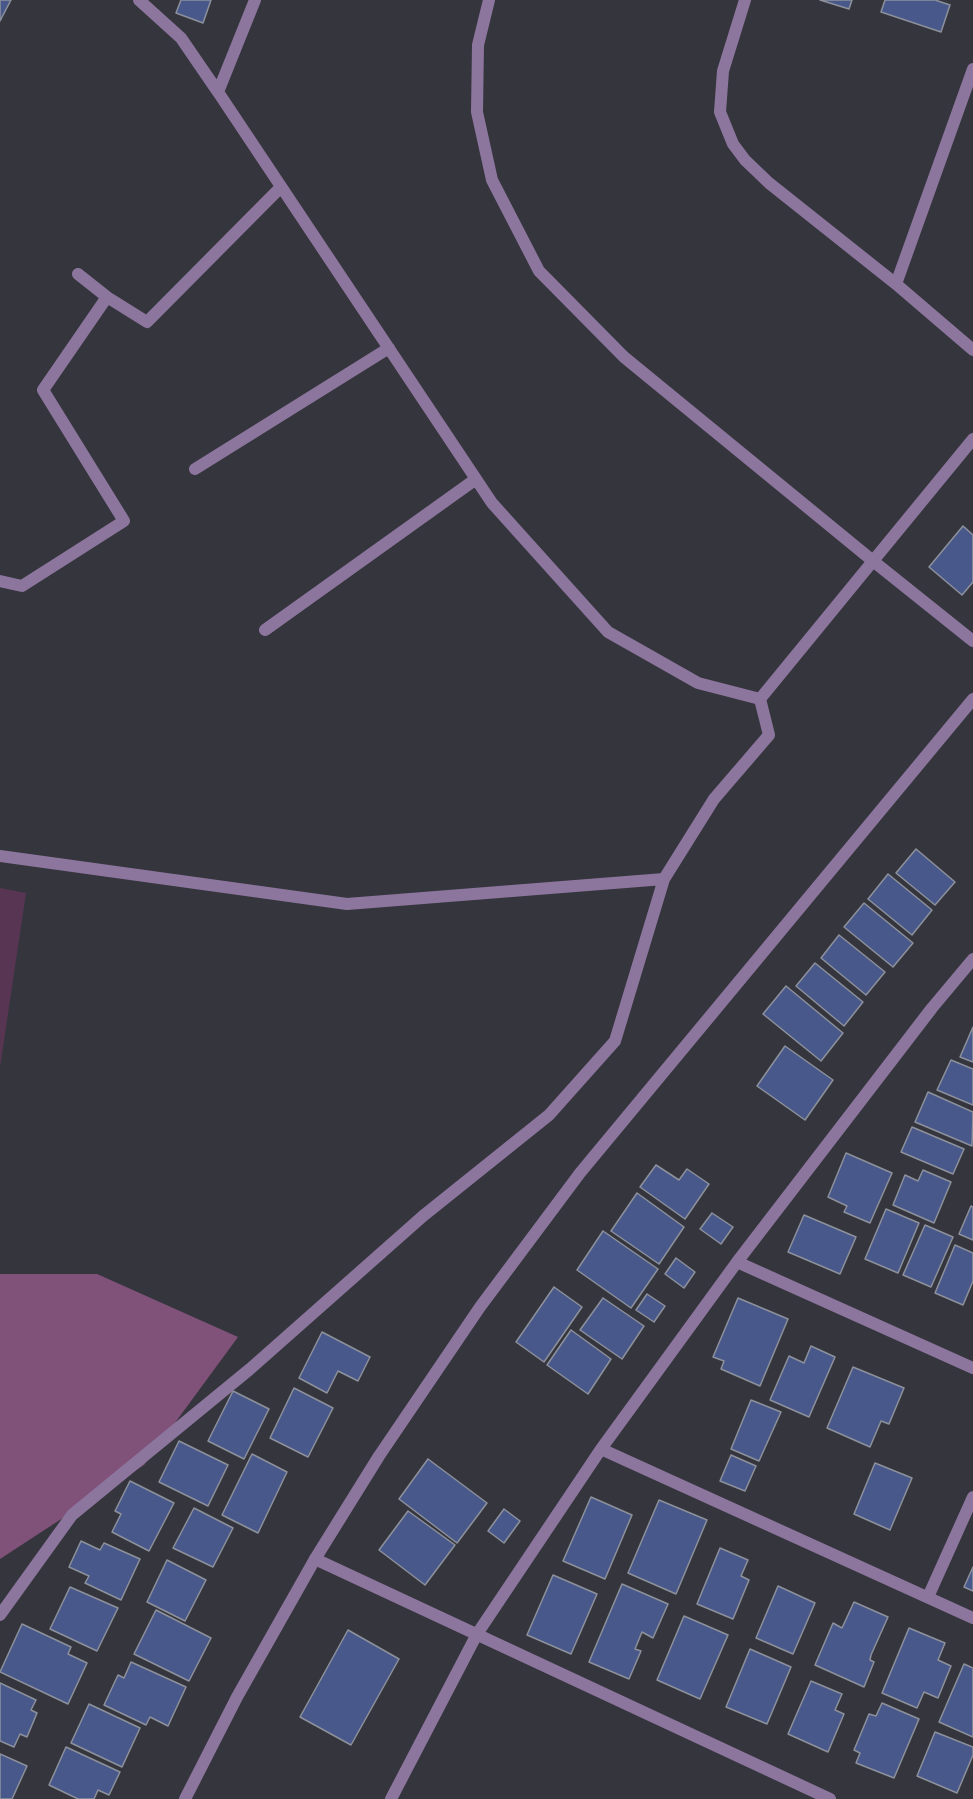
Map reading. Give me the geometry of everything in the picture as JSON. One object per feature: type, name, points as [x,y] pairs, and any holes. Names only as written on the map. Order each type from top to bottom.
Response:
[{"type":"street","points":[[140,0],[181,38],[492,503],[608,632],[698,683],[760,699]]},
{"type":"street","points":[[218,92],[255,0]]},
{"type":"street","points":[[489,0],[478,45],[477,112],[492,180],[540,271],[624,357],[973,641]]},
{"type":"street","points":[[745,0],[723,70],[720,112],[733,144],[768,183],[896,284],[973,350]]},
{"type":"street","points":[[896,284],[973,69]]},
{"type":"street","points":[[78,274],[107,297],[147,322],[281,187]]},
{"type":"street","points":[[0,581],[22,586],[124,521],[43,390],[107,297]]},
{"type":"street","points":[[195,469],[389,348]]},
{"type":"street","points":[[760,699],[973,439]]},
{"type":"street","points":[[265,630],[476,479]]},
{"type":"street","points":[[0,1615],[72,1515],[250,1369],[423,1216],[549,1115],[615,1041],[664,879],[714,800],[769,735],[760,699]]},
{"type":"street","points":[[185,1799],[237,1697],[315,1559],[379,1456],[480,1307],[580,1173],[973,699]]},
{"type":"street","points":[[0,856],[347,904],[664,879]]},
{"type":"street","points":[[391,1799],[477,1634],[601,1449],[737,1262],[932,1008],[973,959]]},
{"type":"street","points":[[737,1262],[973,1368]]},
{"type":"street","points":[[601,1449],[973,1618]]},
{"type":"street","points":[[928,1597],[973,1497]]},
{"type":"street","points":[[315,1559],[830,1799]]},
{"type":"shaded area","points":[[0,888],[26,893],[0,1067]]},
{"type":"shaded area","points":[[0,1274],[97,1274],[238,1337],[144,1465],[0,1559]]},
{"type":"building","points":[[0,0],[11,0],[0,21]]},
{"type":"building","points":[[181,0],[211,0],[203,23],[176,13]]},
{"type":"building","points":[[820,0],[852,0],[849,9]]},
{"type":"building","points":[[885,0],[935,0],[950,5],[941,32],[881,12]]},
{"type":"building","points":[[963,526],[973,535],[973,582],[962,595],[929,567]]},
{"type":"building","points":[[916,849],[955,882],[935,905],[896,873]]},
{"type":"building","points":[[888,874],[932,910],[912,935],[868,899]]},
{"type":"building","points":[[864,903],[913,943],[893,967],[844,927]]},
{"type":"building","points":[[839,935],[885,972],[866,995],[821,958]]},
{"type":"building","points":[[815,963],[863,1002],[844,1026],[796,986]]},
{"type":"building","points":[[786,986],[843,1033],[821,1061],[763,1014]]},
{"type":"building","points":[[973,1027],[973,1062],[960,1057]]},
{"type":"building","points":[[785,1046],[833,1080],[805,1120],[757,1086]]},
{"type":"building","points":[[951,1060],[973,1069],[973,1105],[937,1090]]},
{"type":"building","points":[[928,1092],[973,1112],[972,1146],[915,1122]]},
{"type":"building","points":[[912,1127],[964,1149],[953,1174],[901,1152]]},
{"type":"building","points":[[846,1153],[892,1173],[870,1223],[844,1212],[847,1206],[828,1197]]},
{"type":"building","points":[[656,1165],[679,1180],[687,1169],[709,1184],[685,1219],[640,1187]]},
{"type":"building","points":[[923,1170],[951,1182],[934,1223],[893,1205],[905,1175],[918,1181]]},
{"type":"building","points":[[637,1193],[684,1227],[659,1264],[611,1231]]},
{"type":"building","points":[[971,1206],[973,1207],[973,1240],[959,1234]]},
{"type":"building","points":[[886,1209],[919,1223],[898,1273],[865,1259]]},
{"type":"building","points":[[712,1213],[733,1227],[721,1244],[700,1229]]},
{"type":"building","points":[[804,1215],[856,1237],[840,1274],[788,1252]]},
{"type":"building","points":[[925,1225],[953,1237],[931,1287],[903,1275]]},
{"type":"building","points":[[603,1231],[658,1269],[631,1308],[577,1270]]},
{"type":"building","points":[[955,1245],[973,1253],[973,1281],[963,1305],[935,1293]]},
{"type":"building","points":[[676,1258],[695,1272],[684,1288],[665,1274]]},
{"type":"building","points":[[554,1287],[582,1307],[544,1362],[516,1342]]},
{"type":"building","points":[[647,1294],[665,1306],[654,1322],[636,1310]]},
{"type":"building","points":[[603,1298],[644,1326],[622,1359],[580,1330]]},
{"type":"building","points":[[738,1298],[788,1319],[760,1386],[721,1369],[724,1361],[713,1357]]},
{"type":"building","points":[[571,1330],[611,1359],[588,1394],[547,1365]]},
{"type":"building","points":[[322,1332],[370,1357],[358,1381],[338,1371],[327,1393],[299,1378]]},
{"type":"building","points":[[811,1346],[835,1357],[809,1417],[770,1400],[789,1356],[804,1363]]},
{"type":"building","points":[[853,1367],[904,1388],[889,1424],[881,1421],[870,1447],[827,1428]]},
{"type":"building","points":[[294,1388],[333,1408],[308,1457],[270,1438]]},
{"type":"building","points":[[233,1391],[269,1409],[244,1459],[208,1441]]},
{"type":"building","points":[[751,1400],[781,1412],[759,1461],[731,1449]]},
{"type":"building","points":[[179,1441],[228,1465],[208,1506],[159,1482]]},
{"type":"building","points":[[252,1454],[287,1472],[258,1533],[222,1515]]},
{"type":"building","points":[[731,1455],[756,1466],[745,1491],[720,1481]]},
{"type":"building","points":[[428,1459],[487,1503],[457,1543],[399,1499]]},
{"type":"building","points":[[875,1463],[912,1478],[890,1530],[854,1514]]},
{"type":"building","points":[[130,1481],[174,1503],[149,1551],[112,1532],[121,1514],[115,1511]]},
{"type":"building","points":[[591,1497],[632,1515],[605,1579],[563,1561]]},
{"type":"building","points":[[659,1500],[707,1520],[676,1594],[628,1573]]},
{"type":"building","points":[[194,1508],[233,1528],[213,1567],[173,1548]]},
{"type":"building","points":[[504,1509],[520,1521],[504,1543],[488,1531]]},
{"type":"building","points":[[408,1511],[455,1545],[425,1585],[379,1550]]},
{"type":"building","points":[[81,1541],[100,1550],[104,1543],[140,1559],[121,1600],[85,1583],[89,1576],[69,1567]]},
{"type":"building","points":[[720,1548],[748,1560],[741,1576],[749,1580],[733,1619],[697,1604]]},
{"type":"building","points":[[167,1560],[206,1580],[185,1621],[147,1602]]},
{"type":"building","points":[[973,1567],[973,1591],[964,1587]]},
{"type":"building","points":[[553,1575],[597,1594],[571,1654],[527,1635]]},
{"type":"building","points":[[622,1584],[668,1604],[653,1638],[642,1632],[635,1649],[641,1651],[629,1679],[589,1662]]},
{"type":"building","points":[[778,1586],[815,1603],[793,1654],[756,1638]]},
{"type":"building","points":[[70,1587],[118,1608],[97,1651],[50,1629]]},
{"type":"building","points":[[854,1602],[888,1617],[871,1655],[870,1660],[874,1662],[864,1687],[815,1665],[833,1623],[842,1628]]},
{"type":"building","points":[[156,1610],[211,1638],[189,1681],[134,1654]]},
{"type":"building","points":[[684,1616],[728,1635],[700,1699],[657,1680]]},
{"type":"building","points":[[22,1624],[71,1647],[68,1654],[87,1663],[68,1704],[0,1672]]},
{"type":"building","points":[[909,1628],[945,1643],[938,1660],[951,1666],[938,1698],[924,1692],[917,1708],[882,1693]]},
{"type":"building","points":[[348,1630],[399,1659],[351,1745],[300,1717]]},
{"type":"building","points":[[750,1649],[791,1667],[767,1724],[726,1707]]},
{"type":"building","points":[[131,1662],[186,1687],[168,1726],[150,1717],[146,1725],[104,1705],[118,1675],[124,1678]]},
{"type":"building","points":[[964,1664],[973,1668],[973,1737],[939,1722]]},
{"type":"building","points":[[811,1681],[842,1694],[835,1710],[844,1714],[828,1752],[788,1734]]},
{"type":"building","points":[[0,1683],[36,1700],[31,1710],[37,1713],[27,1737],[20,1734],[14,1747],[0,1741]]},
{"type":"building","points":[[882,1703],[919,1719],[894,1778],[856,1763],[860,1753],[854,1750],[869,1714],[876,1716]]},
{"type":"building","points":[[89,1704],[140,1728],[122,1767],[71,1743]]},
{"type":"building","points":[[935,1732],[973,1747],[973,1755],[957,1793],[917,1776]]},
{"type":"building","points":[[66,1747],[120,1772],[109,1795],[98,1790],[94,1799],[78,1799],[49,1785]]},
{"type":"building","points":[[0,1754],[27,1766],[12,1799],[0,1799]]}]
